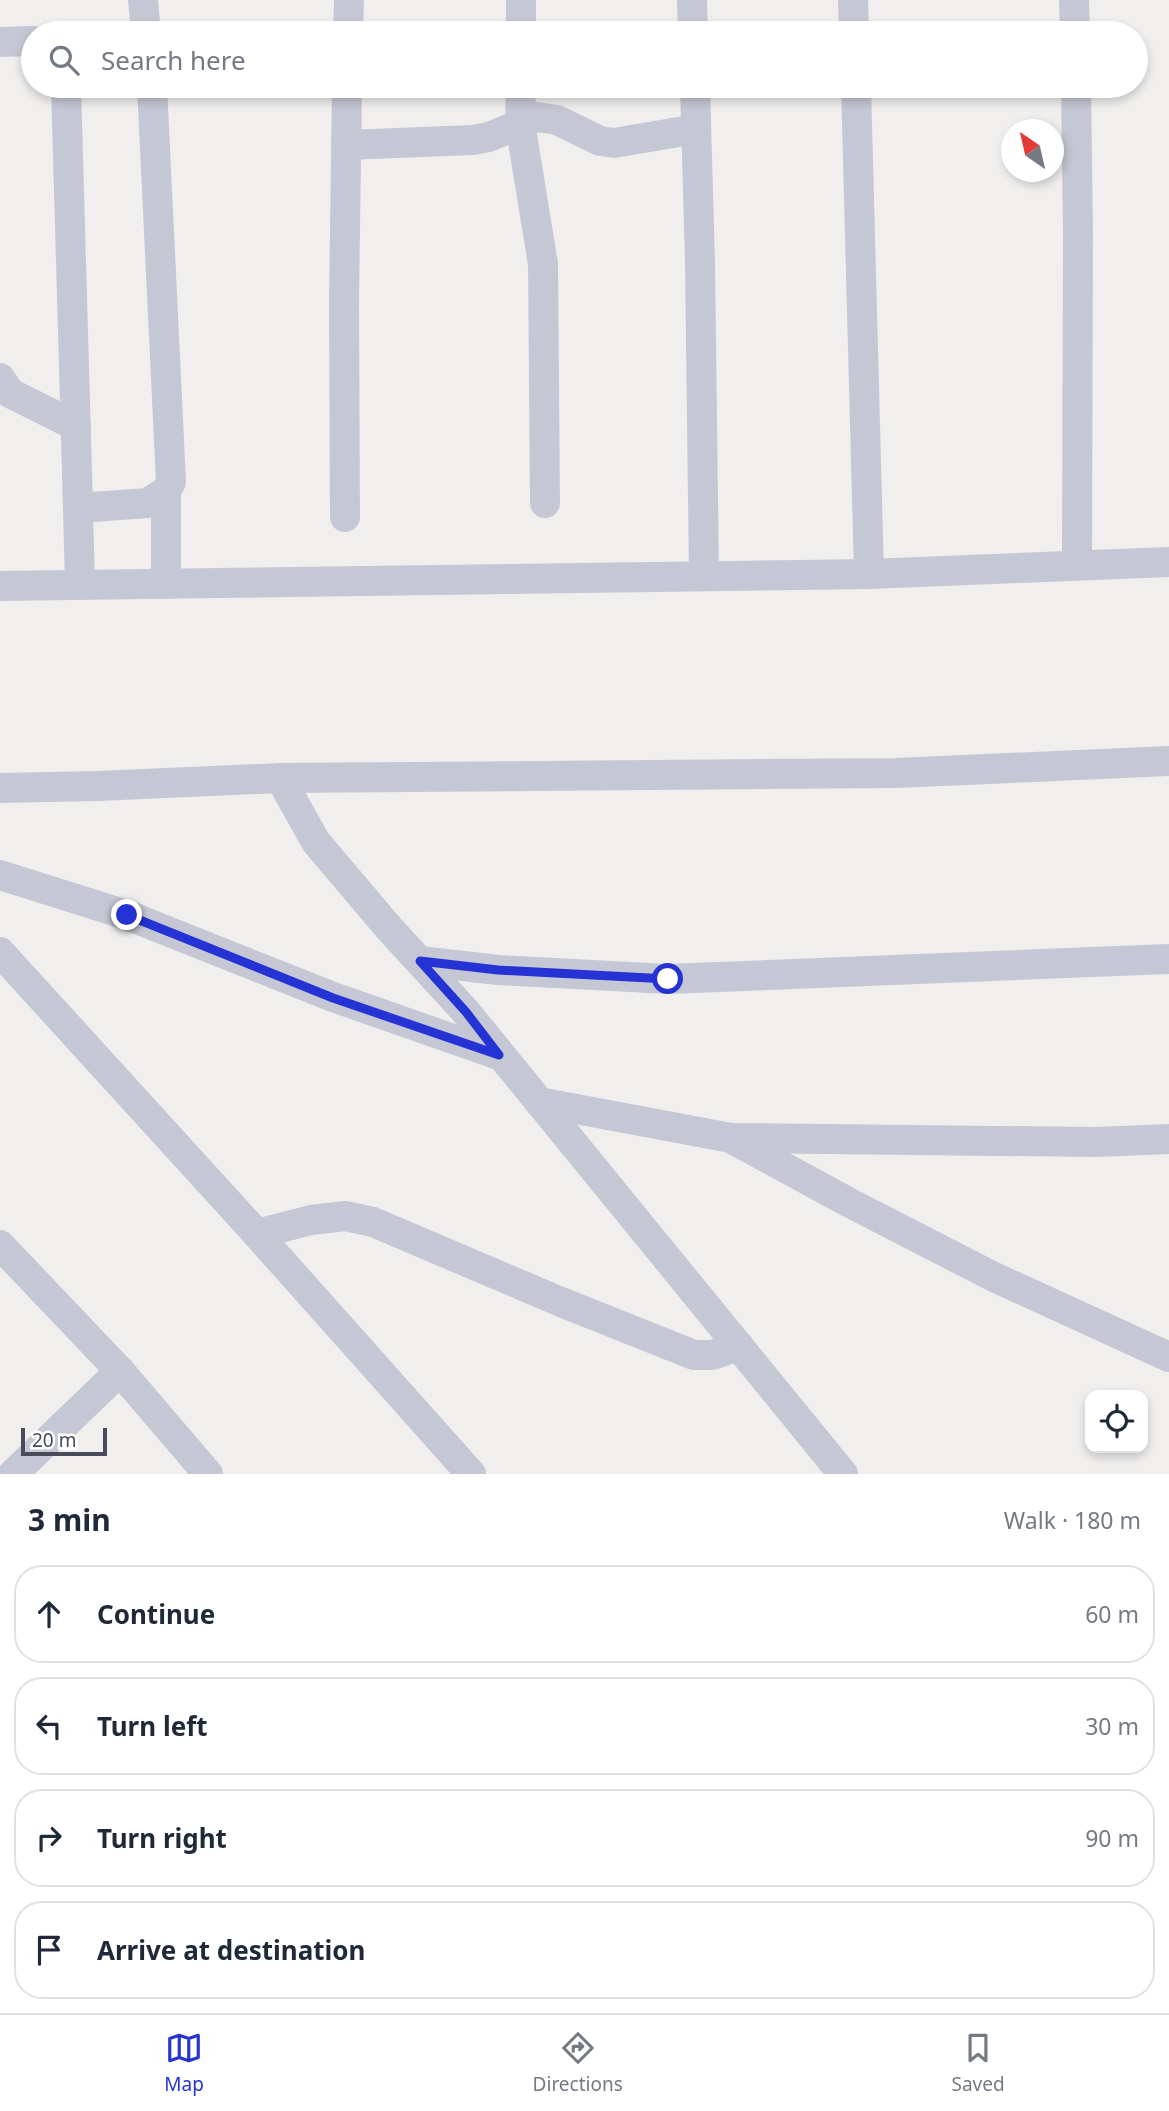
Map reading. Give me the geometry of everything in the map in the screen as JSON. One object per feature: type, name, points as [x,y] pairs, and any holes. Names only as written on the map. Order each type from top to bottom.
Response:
[{"type":"street","points":[[143,0],[145,21]]},
{"type":"street","points":[[348,21],[349,0]]},
{"type":"street","points":[[521,0],[521,21]]},
{"type":"street","points":[[692,0],[693,21]]},
{"type":"street","points":[[853,0],[854,21]]},
{"type":"street","points":[[1074,0],[1075,21]]},
{"type":"street","points":[[0,42],[21,41]]},
{"type":"street","points":[[66,98],[80,585]]},
{"type":"street","points":[[78,508],[148,503],[166,491],[171,482],[153,98]]},
{"type":"street","points":[[345,517],[347,98]]},
{"type":"street","points":[[521,98],[520,123],[543,264],[545,503]]},
{"type":"street","points":[[695,98],[704,576]]},
{"type":"street","points":[[856,98],[869,574]]},
{"type":"street","points":[[1076,98],[1077,565]]},
{"type":"street","points":[[346,145],[473,140],[489,137],[537,117],[548,117],[600,141],[614,143],[696,129]]},
{"type":"street","points":[[0,378],[10,393],[76,426]]},
{"type":"street","points":[[166,491],[166,584]]},
{"type":"street","points":[[0,586],[869,574],[1169,562]]},
{"type":"street","points":[[0,788],[280,778],[896,773],[1169,761]]},
{"type":"street","points":[[280,778],[316,842],[466,1012],[843,1474]]},
{"type":"street","points":[[0,875],[127,915],[333,998],[499,1055]]},
{"type":"street","points":[[0,952],[471,1474]]},
{"type":"street","points":[[420,961],[498,970],[668,979],[1169,959]]},
{"type":"street","points":[[539,1102],[731,1138],[1097,1142],[1169,1139]]},
{"type":"street","points":[[731,1138],[994,1277],[1169,1357]]},
{"type":"street","points":[[257,1234],[311,1220],[345,1216],[373,1222],[694,1355],[712,1355],[739,1346]]},
{"type":"street","points":[[0,1245],[120,1371],[199,1471]]},
{"type":"street","points":[[13,1474],[120,1371]]},
{"type":"route","points":[[127,915],[333,998],[499,1055],[466,1012],[420,961],[498,970],[668,979]]}]
